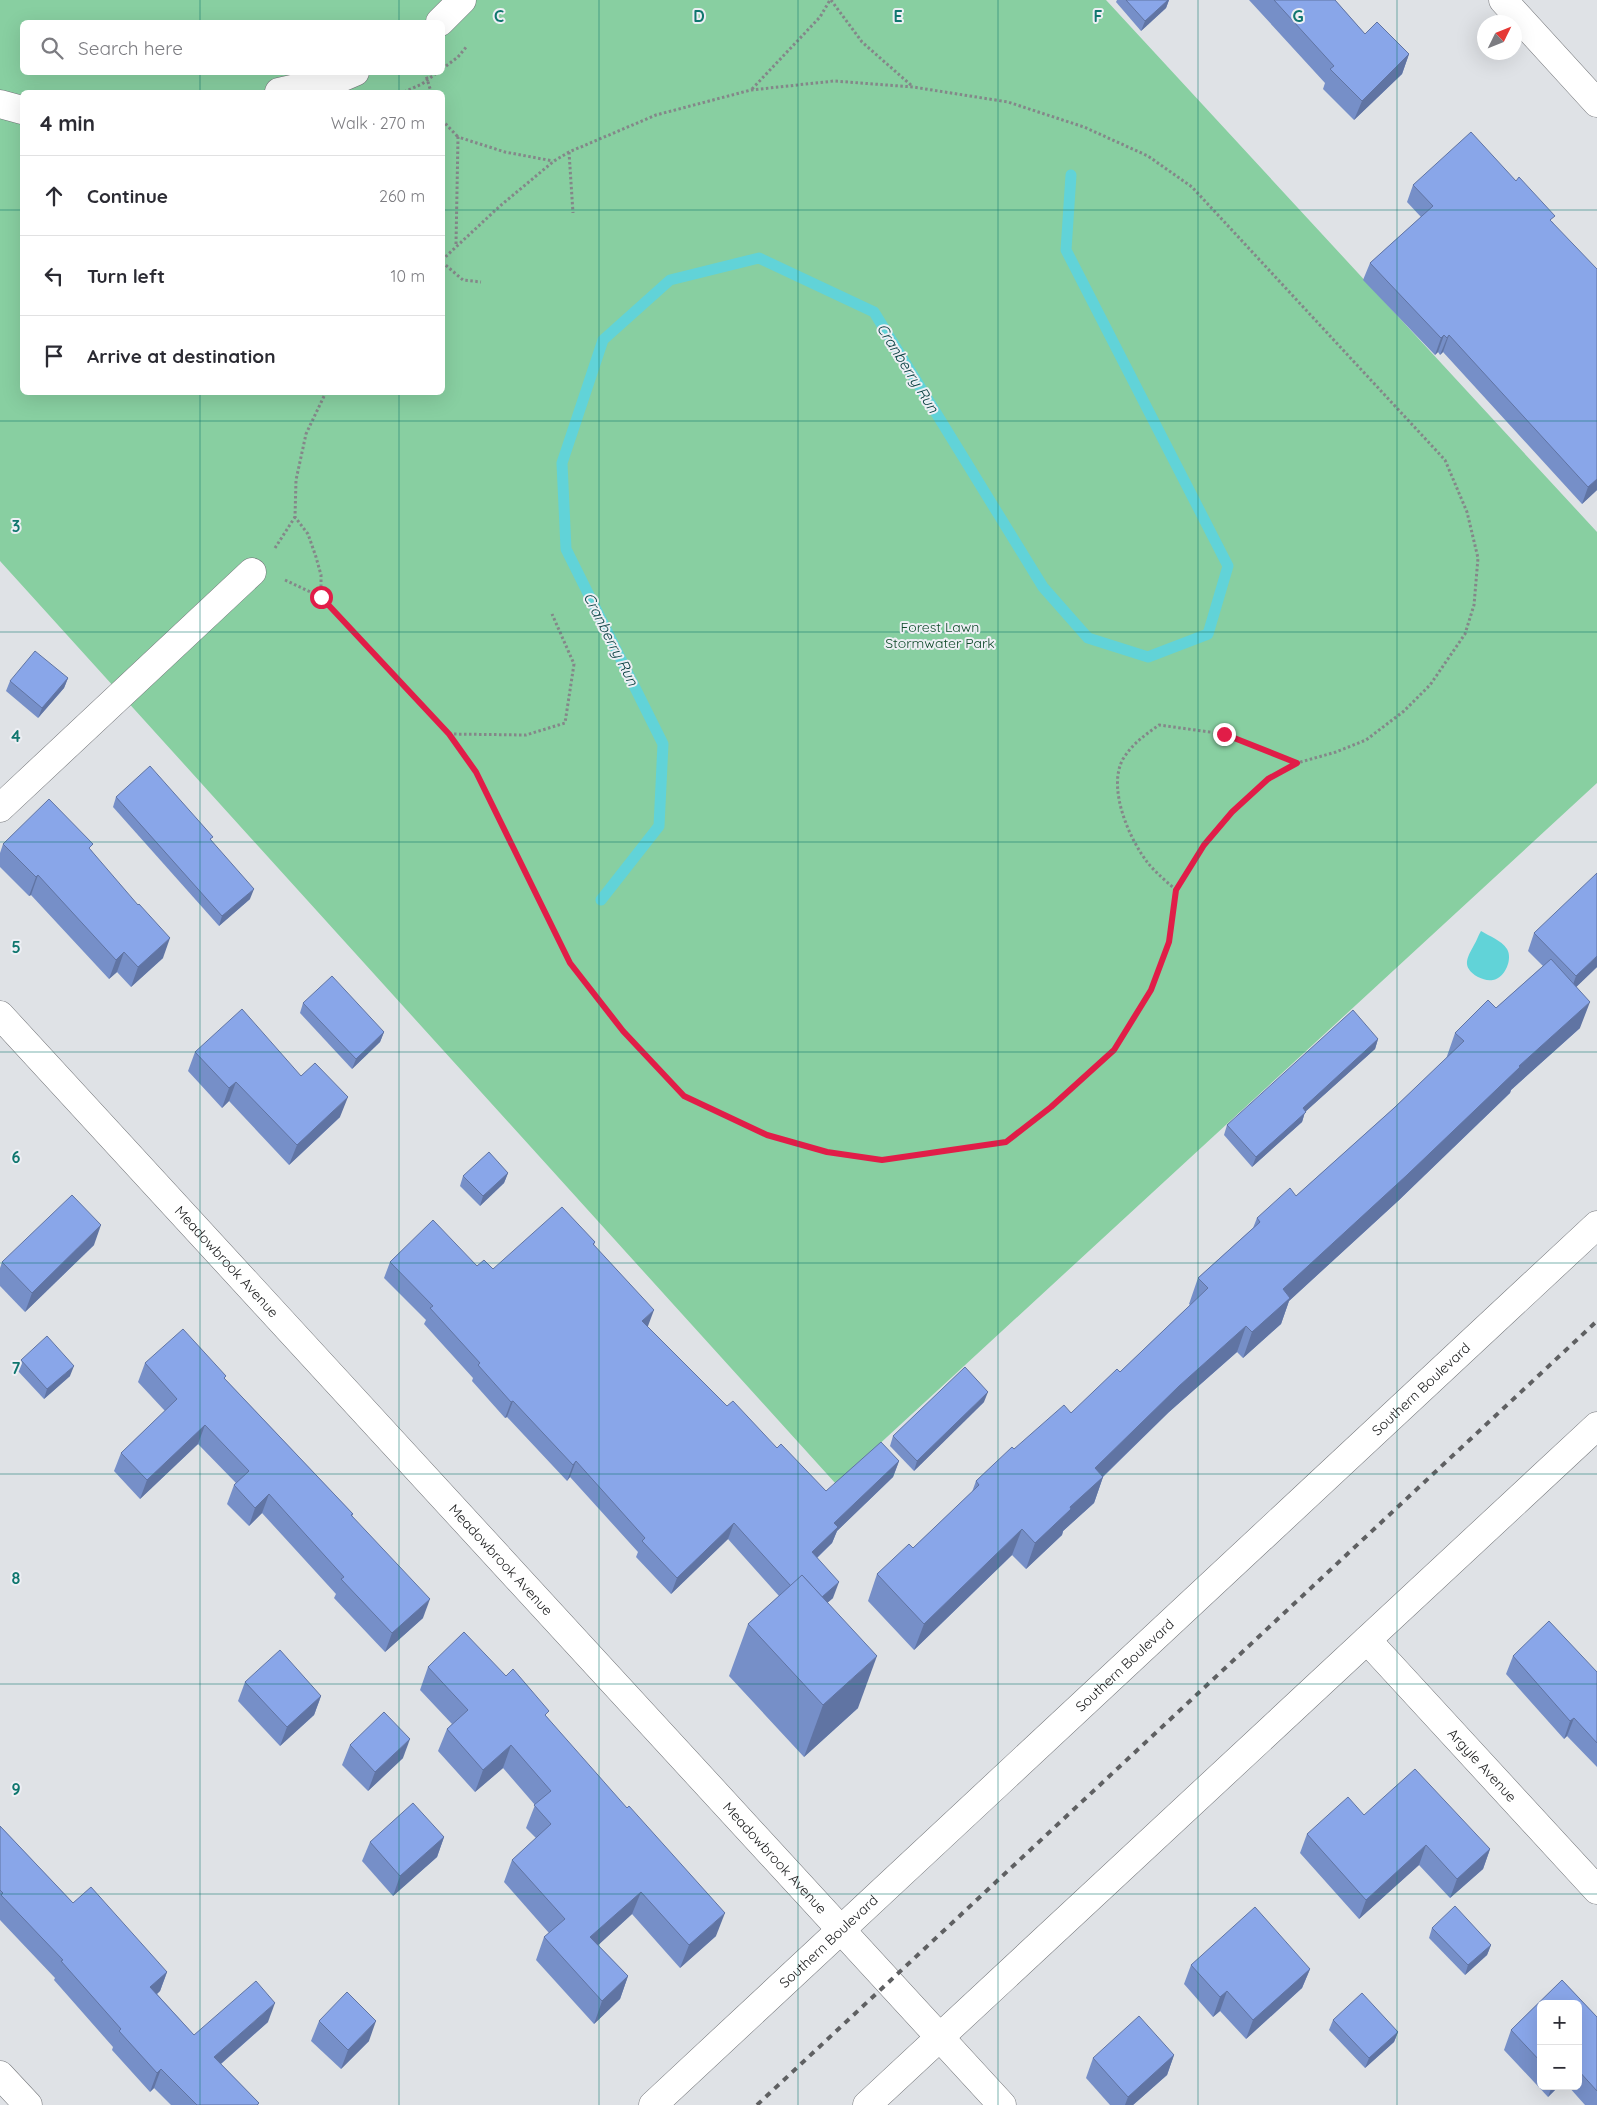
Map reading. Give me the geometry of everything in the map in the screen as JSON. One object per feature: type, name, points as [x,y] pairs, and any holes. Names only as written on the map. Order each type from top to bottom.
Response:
[{"type":"street","points":[[442,20],[462,0]]},
{"type":"street","points":[[1502,0],[1597,103]]},
{"type":"street","points":[[289,90],[348,75]]},
{"type":"street","points":[[0,104],[20,109]]},
{"type":"street","points":[[0,808],[252,572]]},
{"type":"street","name":"Meadowbrook Avenue","points":[[0,1015],[1002,2105]]},
{"type":"street","name":"Southern Boulevard","points":[[653,2105],[1597,1225]]},
{"type":"street","points":[[867,2105],[1597,1426]]},
{"type":"street","name":"Argyle Avenue","points":[[1367,1640],[1597,1890]]},
{"type":"street","points":[[0,2075],[28,2105]]},
{"type":"path","points":[[751,90],[820,17],[830,0],[862,42],[913,87]]},
{"type":"path","points":[[426,75],[430,90]]},
{"type":"path","points":[[408,90],[434,75]]},
{"type":"path","points":[[325,395],[306,434],[296,480],[296,517],[308,534],[316,557],[321,575],[321,597],[449,734],[476,772],[570,963],[623,1031],[684,1096],[767,1135],[827,1152],[882,1160],[1006,1142],[1051,1107],[1114,1050],[1151,990],[1169,942],[1176,890],[1204,845],[1232,812],[1268,779],[1297,763],[1336,752],[1366,740],[1404,711],[1430,684],[1465,634],[1474,605],[1478,558],[1467,512],[1444,460],[1192,188],[1148,156],[1084,126],[1008,102],[913,87],[834,81],[751,90],[656,115],[569,152],[554,161],[456,245],[445,258]]},
{"type":"path","points":[[445,123],[458,137],[505,152],[554,161]]},
{"type":"path","points":[[456,245],[458,137]]},
{"type":"path","points":[[569,152],[574,213]]},
{"type":"path","points":[[445,264],[463,280],[481,282]]},
{"type":"path","points":[[449,734],[526,735],[566,723],[574,664],[552,614]]},
{"type":"path","points":[[1176,890],[1148,863],[1125,825],[1116,780],[1122,761],[1135,743],[1159,725],[1186,728],[1224,734],[1297,763]]},
{"type":"green space","name":"Forest Lawn Stormwater Park","points":[[0,0],[1106,0],[1597,532],[1597,783],[836,1484],[0,561]]},
{"type":"water","points":[[1481,931],[1502,943],[1509,953],[1507,968],[1497,979],[1487,980],[1478,977],[1467,966],[1469,954]]},
{"type":"building","points":[[1126,0],[1168,0],[1145,21]]},
{"type":"building","points":[[1274,0],[1335,0],[1365,34],[1377,22],[1409,54],[1362,101],[1330,69],[1334,66]]},
{"type":"building","points":[[1471,132],[1516,181],[1519,177],[1555,216],[1550,220],[1597,269],[1597,479],[1588,487],[1449,335],[1447,338],[1444,335],[1441,338],[1370,263],[1433,206],[1413,185]]},
{"type":"building","points":[[35,651],[68,678],[42,708],[10,681]]},
{"type":"building","points":[[150,766],[213,837],[210,839],[254,889],[222,916],[116,797]]},
{"type":"building","points":[[49,799],[93,844],[89,848],[138,905],[170,938],[138,967],[124,952],[116,960],[38,875],[36,877],[3,844]]},
{"type":"building","points":[[1597,873],[1597,956],[1576,976],[1534,933]]},
{"type":"building","points":[[1551,959],[1590,1002],[1519,1066],[1407,1175],[1283,1289],[1290,1298],[1252,1332],[1246,1326],[1179,1386],[1095,1468],[1103,1477],[1035,1543],[1022,1529],[924,1624],[877,1574],[909,1544],[913,1548],[979,1485],[976,1481],[1012,1447],[1014,1449],[1064,1405],[1071,1413],[1117,1369],[1120,1372],[1208,1288],[1198,1278],[1260,1222],[1257,1218],[1290,1188],[1296,1196],[1394,1108],[1464,1041],[1455,1033],[1488,1000],[1496,1008]]},
{"type":"building","points":[[332,976],[384,1032],[356,1059],[303,1003]]},
{"type":"building","points":[[242,1009],[301,1076],[315,1063],[348,1097],[297,1145],[236,1082],[229,1088],[195,1052]]},
{"type":"building","points":[[1353,1010],[1378,1039],[1303,1108],[1306,1112],[1256,1157],[1227,1125]]},
{"type":"building","points":[[489,1152],[508,1173],[483,1196],[463,1176]]},
{"type":"building","points":[[72,1195],[101,1225],[32,1293],[2,1262]]},
{"type":"building","points":[[562,1207],[595,1242],[593,1244],[654,1310],[642,1321],[727,1406],[733,1401],[777,1448],[781,1444],[826,1491],[881,1442],[899,1461],[834,1523],[838,1527],[812,1552],[839,1582],[822,1597],[802,1575],[791,1586],[734,1523],[677,1578],[642,1541],[645,1538],[576,1461],[573,1465],[513,1401],[511,1402],[478,1365],[480,1363],[430,1308],[433,1306],[390,1262],[433,1220],[477,1266],[484,1260],[493,1269]]},
{"type":"building","points":[[183,1329],[226,1376],[224,1378],[353,1514],[351,1515],[430,1599],[392,1633],[341,1579],[344,1577],[269,1494],[255,1508],[234,1485],[249,1471],[205,1425],[147,1480],[121,1453],[177,1399],[145,1363]]},
{"type":"building","points":[[47,1336],[74,1366],[47,1389],[21,1360]]},
{"type":"building","points":[[965,1367],[988,1392],[917,1461],[893,1436]]},
{"type":"building","points":[[802,1575],[877,1656],[823,1705],[748,1624]]},
{"type":"building","points":[[1549,1621],[1597,1672],[1597,1743],[1574,1718],[1570,1721],[1513,1656]]},
{"type":"building","points":[[464,1632],[506,1676],[513,1669],[549,1711],[545,1715],[627,1808],[629,1806],[725,1913],[689,1945],[641,1892],[590,1937],[628,1976],[602,2001],[544,1937],[565,1919],[512,1860],[551,1824],[534,1805],[551,1791],[511,1745],[483,1770],[447,1729],[468,1710],[428,1667]]},
{"type":"building","points":[[280,1650],[321,1696],[287,1727],[245,1682]]},
{"type":"building","points":[[384,1712],[410,1739],[375,1772],[350,1745]]},
{"type":"building","points":[[1415,1769],[1490,1849],[1457,1879],[1426,1845],[1366,1900],[1307,1834],[1348,1797],[1364,1815]]},
{"type":"building","points":[[413,1803],[444,1837],[400,1876],[370,1842]]},
{"type":"building","points":[[0,1826],[73,1903],[91,1887],[167,1972],[150,1987],[194,2035],[256,1981],[275,2003],[214,2057],[259,2103],[257,2105],[197,2105],[161,2069],[157,2073],[119,2031],[121,2029],[61,1961],[63,1960],[1,1895],[3,1893],[0,1890]]},
{"type":"building","points":[[1455,1906],[1491,1945],[1468,1965],[1432,1928]]},
{"type":"building","points":[[1255,1907],[1310,1969],[1253,2020],[1227,1991],[1220,1997],[1191,1965]]},
{"type":"building","points":[[1562,1980],[1581,2000],[1542,2000]]},
{"type":"building","points":[[347,1992],[376,2021],[348,2050],[319,2021]]},
{"type":"building","points":[[1362,1993],[1398,2032],[1369,2058],[1333,2020]]},
{"type":"building","points":[[1582,2001],[1597,2017],[1597,2091],[1582,2074]]},
{"type":"building","points":[[1537,2005],[1537,2058],[1511,2030]]},
{"type":"building","points":[[1139,2016],[1174,2055],[1128,2097],[1093,2058]]},
{"type":"waterway","name":"Cranberry Run","points":[[601,900],[659,826],[663,744],[566,549],[562,463],[603,340],[670,280],[759,258],[874,312],[1043,587],[1088,638],[1148,657],[1208,634],[1228,566],[1066,250],[1071,175]]},
{"type":"railway","points":[[757,2105],[1597,1321]]},
{"type":"route","points":[[321,597],[449,734],[476,772],[570,963],[623,1031],[684,1096],[767,1135],[827,1152],[882,1160],[1006,1142],[1051,1107],[1114,1050],[1151,990],[1169,942],[1176,890],[1204,845],[1232,812],[1268,779],[1297,763],[1224,734]]}]
